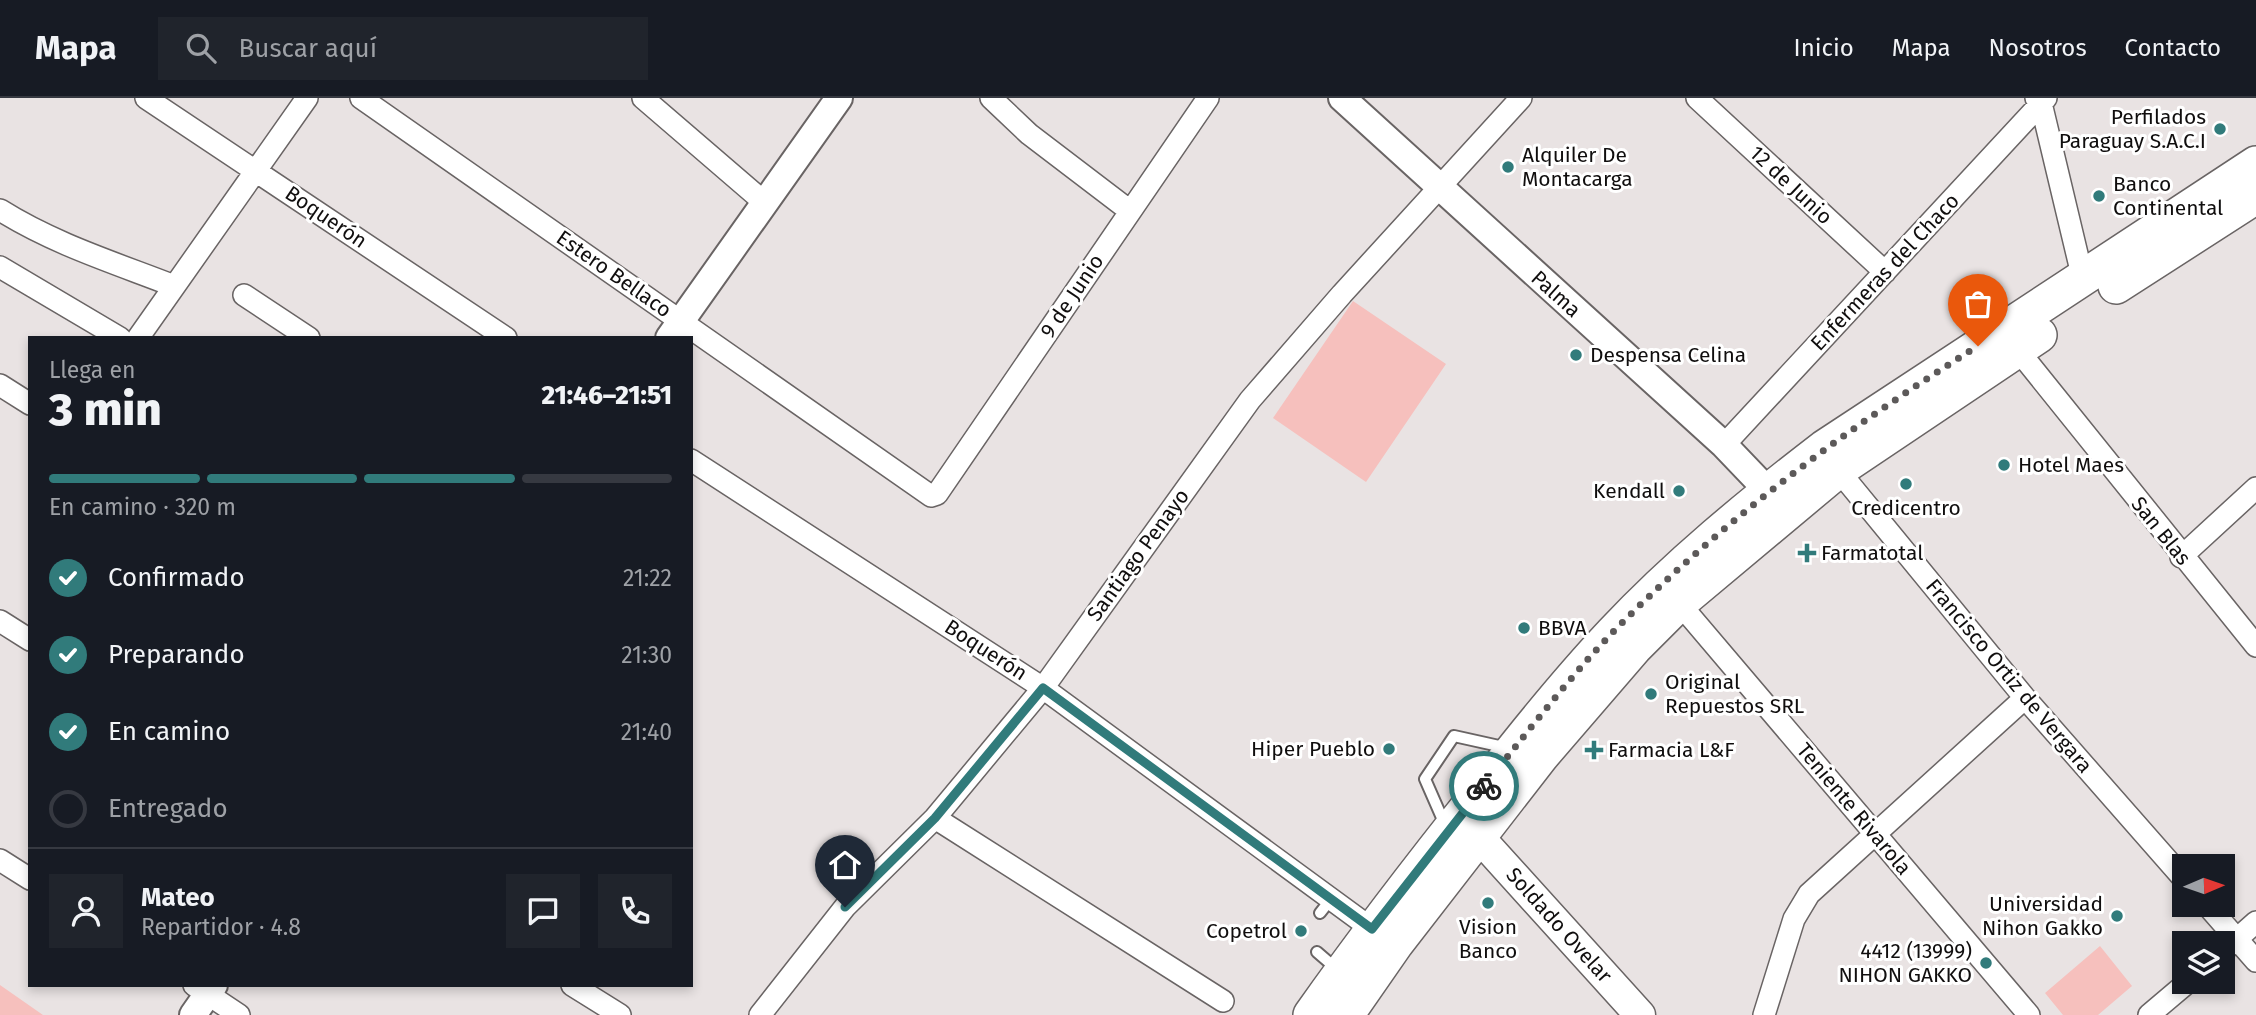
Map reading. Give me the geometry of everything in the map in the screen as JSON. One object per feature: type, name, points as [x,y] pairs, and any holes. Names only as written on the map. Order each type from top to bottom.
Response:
[{"type":"highway","points":[[1346,1015],[1514,749],[1614,632],[1768,491],[1824,448],[2256,164]]},
{"type":"highway","points":[[1311,1015],[1329,962],[1372,929],[1462,828],[1679,603],[1838,470],[2017,349],[2256,196]]},
{"type":"main road","name":"Soldado Ovelar","points":[[1462,828],[1640,1015]]},
{"type":"street","name":"Boquerón","points":[[146,98],[503,336]]},
{"type":"street","points":[[139,336],[307,98]]},
{"type":"street","name":"Estero Bellaco","points":[[361,98],[675,329]]},
{"type":"street","points":[[643,98],[765,203]]},
{"type":"street","points":[[675,329],[839,98]]},
{"type":"street","points":[[991,98],[1029,134],[1130,211]]},
{"type":"street","name":"9 de Junio","points":[[937,494],[1208,98]]},
{"type":"street","name":"Palma","points":[[1342,98],[1724,445],[1768,491]]},
{"type":"street","name":"Santiago Penayo","points":[[760,1015],[845,907],[935,818],[1043,688],[1250,400],[1342,294],[1521,98]]},
{"type":"street","name":"12 de Junio","points":[[1698,98],[1885,272]]},
{"type":"street","points":[[2041,100],[2083,279]]},
{"type":"street","name":"Enfermeras del Chaco","points":[[1724,445],[2041,100]]},
{"type":"street","points":[[0,210],[24,225],[70,246],[174,286]]},
{"type":"street","points":[[0,267],[117,336]]},
{"type":"street","points":[[244,295],[306,336]]},
{"type":"street","name":"Estero Bellaco","points":[[693,341],[931,496],[937,494]]},
{"type":"street","name":"San Blas","points":[[2017,349],[2181,557],[2256,646]]},
{"type":"street","points":[[0,385],[28,403]]},
{"type":"street","name":"Boquerón","points":[[693,461],[1043,688],[1326,906],[1372,929]]},
{"type":"street","name":"Francisco Ortiz de Vergara","points":[[1838,470],[2025,698],[2172,865]]},
{"type":"street","points":[[2181,557],[2256,488]]},
{"type":"street","name":"Teniente Rivarola","points":[[1679,603],[2029,1015]]},
{"type":"street","points":[[0,621],[28,639]]},
{"type":"street","points":[[1765,1015],[1794,919],[1809,894],[2025,698]]},
{"type":"street","points":[[935,818],[1223,1001]]},
{"type":"street","points":[[0,860],[28,878]]},
{"type":"street","points":[[2235,941],[2256,922]]},
{"type":"street","points":[[2235,949],[2256,961]]},
{"type":"street","points":[[575,987],[620,1015]]},
{"type":"street","points":[[2149,1015],[2174,994]]},
{"type":"street","points":[[202,995],[239,1015]]},
{"type":"lane","points":[[1462,828],[1425,779],[1454,736],[1514,749]]},
{"type":"shaded area","points":[[1353,301],[1446,364],[1366,482],[1273,418]]},
{"type":"shaded area","points":[[2100,946],[2132,986],[2098,1015],[2063,1015],[2045,993]]},
{"type":"shaded area","points":[[0,985],[43,1015],[0,1015]]},
{"type":"way so far","points":[[1484,786],[1572,678],[1614,632],[1768,491],[1824,448],[1978,346]]},
{"type":"place","name":"Perfilados Paraguay S.A.C.I","points":[[2220,129]]},
{"type":"place","name":"Alquiler De Montacarga","points":[[1508,167]]},
{"type":"place","name":"Banco Continental","points":[[2099,196]]},
{"type":"place","name":"Despensa Celina","points":[[1576,355]]},
{"type":"place","name":"Hotel Maes","points":[[2004,465]]},
{"type":"place","name":"Credicentro","points":[[1906,484]]},
{"type":"place","name":"Kendall","points":[[1679,491]]},
{"type":"place","name":"Farmatotal","points":[[1807,553]]},
{"type":"place","name":"BBVA","points":[[1524,628]]},
{"type":"place","name":"Original Repuestos SRL","points":[[1651,694]]},
{"type":"place","name":"Hiper Pueblo","points":[[1389,749]]},
{"type":"place","name":"Farmacia L&F","points":[[1594,750]]},
{"type":"place","name":"Vision Banco","points":[[1488,903]]},
{"type":"place","name":"Universidad Nihon Gakko","points":[[2117,916]]},
{"type":"place","name":"Copetrol","points":[[1301,931]]},
{"type":"place","name":"4412 (13999) NIHON GAKKO","points":[[1986,963]]},
{"type":"route","points":[[845,907],[935,818],[1043,688],[1372,929],[1484,786]]}]
